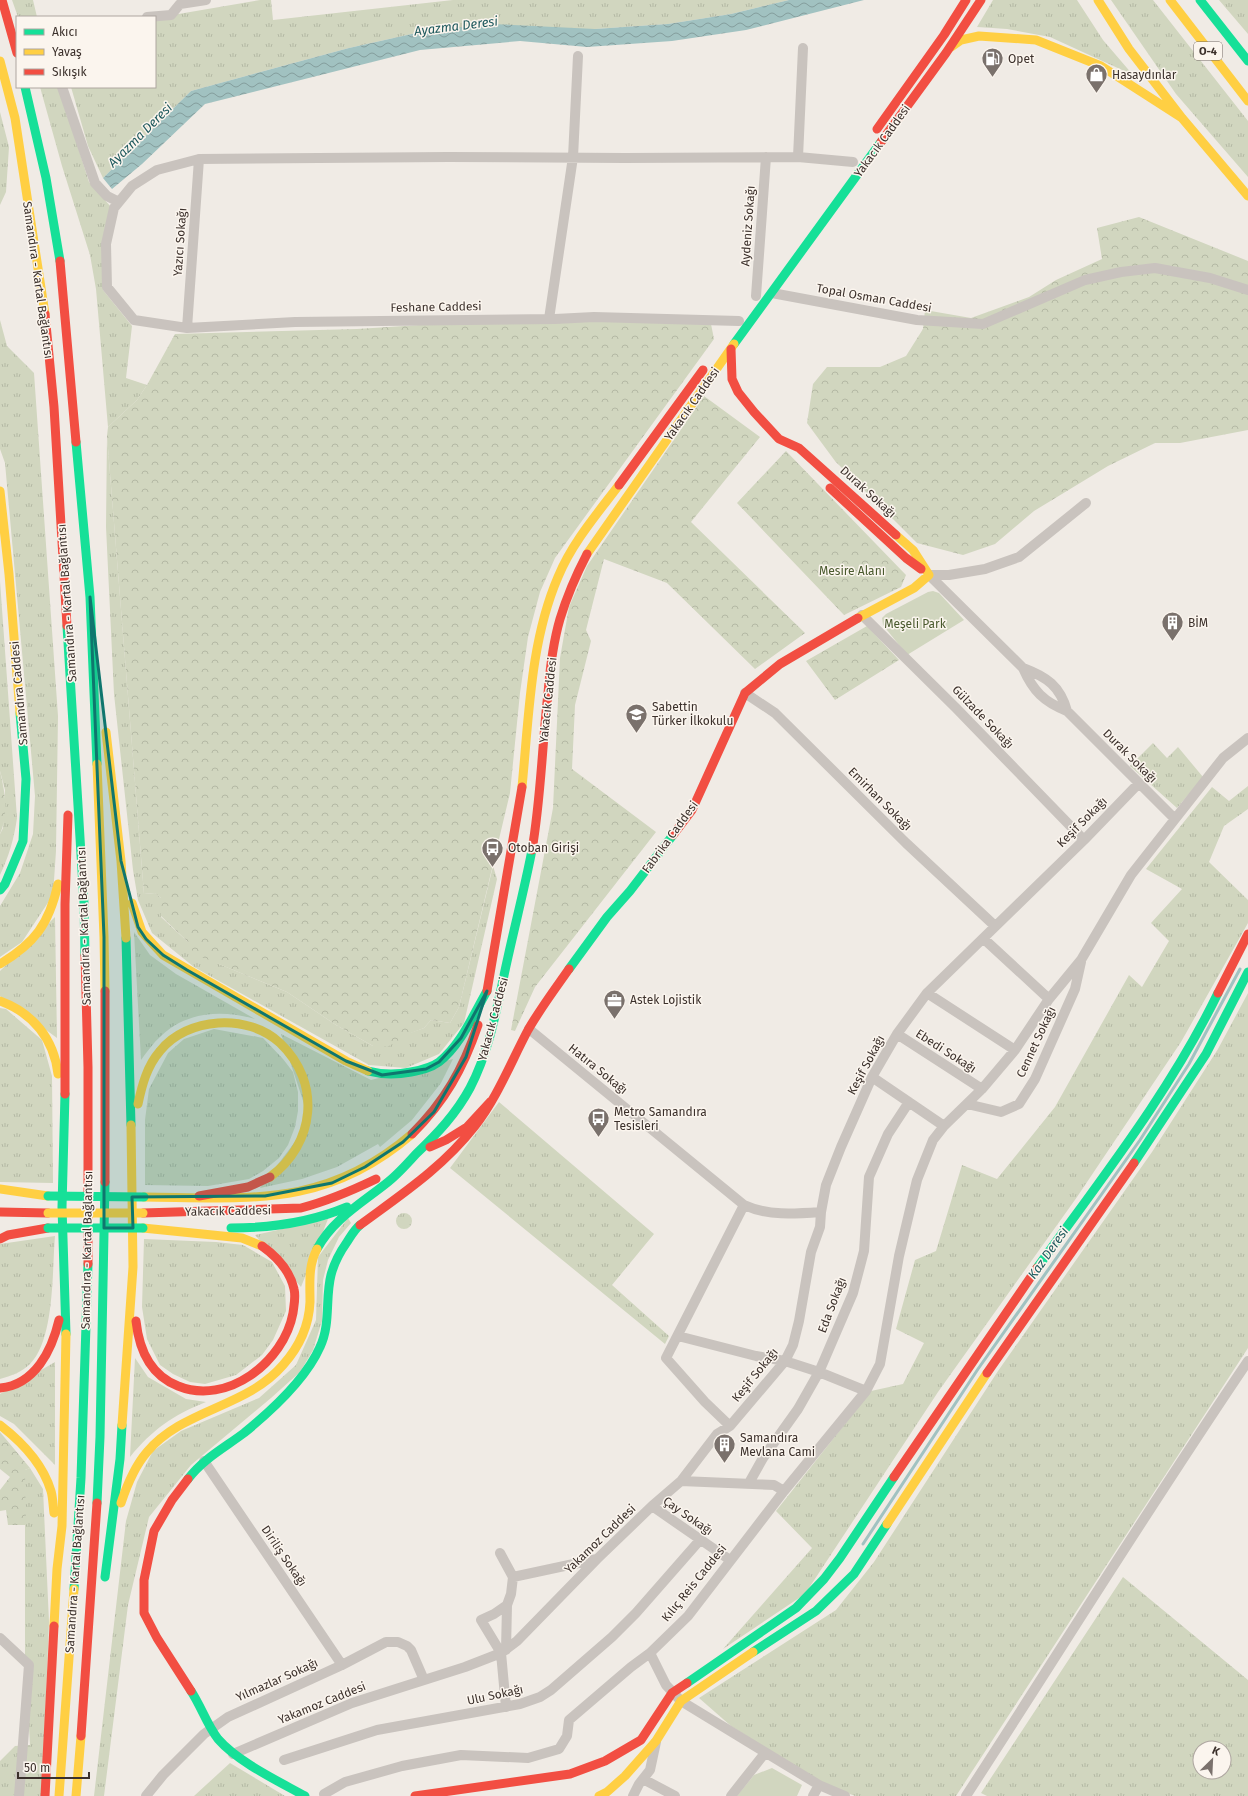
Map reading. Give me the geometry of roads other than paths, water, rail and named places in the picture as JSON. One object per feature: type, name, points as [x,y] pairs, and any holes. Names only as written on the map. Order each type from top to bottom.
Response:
[{"type":"main road","points":[[2,0],[16,49]]},
{"type":"main road","points":[[944,35],[959,0]]},
{"type":"main road","points":[[944,35],[966,0]]},
{"type":"main road","points":[[946,53],[981,0]]},
{"type":"main road","points":[[1098,0],[1129,49],[1182,118],[1248,196]]},
{"type":"main road","name":"O-4","points":[[1170,0],[1248,101]]},
{"type":"main road","name":"O-4","points":[[1200,0],[1248,61]]},
{"type":"main road","name":"Yakacık Caddesi","points":[[871,137],[944,35]]},
{"type":"main road","points":[[946,53],[953,45],[970,37],[986,35],[1036,40],[1101,66],[1182,118]]},
{"type":"main road","name":"Yakacık Caddesi","points":[[0,1212],[143,1213],[300,1208],[321,1203],[383,1175],[416,1154],[441,1131],[459,1107],[478,1073],[489,1045],[522,894],[538,810],[555,641],[560,619],[574,579],[589,551],[731,349],[946,53]]},
{"type":"main road","name":"Samandıra - Kartal Bağlantısı","points":[[0,61],[15,118],[45,311],[54,406],[84,903],[89,1154],[81,1478],[59,1796]]},
{"type":"main road","name":"Samandıra - Kartal Bağlantısı","points":[[25,88],[46,178],[58,244],[90,598],[97,797],[104,937],[106,1134],[97,1515],[76,1796]]},
{"type":"main road","name":"Yakacık Caddesi","points":[[845,174],[856,159]]},
{"type":"main road","points":[[754,300],[765,284]]},
{"type":"main road","points":[[730,333],[741,318]]},
{"type":"main road","name":"Durak Sokağı","points":[[731,349],[732,379],[738,392],[754,412],[806,466],[906,558],[929,575]]},
{"type":"main road","name":"Yakacık Caddesi","points":[[48,1196],[265,1196],[297,1192],[332,1183],[365,1167],[403,1142],[434,1112],[452,1085],[471,1044],[482,1014],[520,804],[537,643],[553,590],[575,545],[709,362]]},
{"type":"main road","name":"Samandıra Caddesi","points":[[0,491],[10,574],[26,779],[24,841],[5,884],[0,890]]},
{"type":"main road","name":"Fabrika Caddesi","points":[[491,1101],[529,1029],[554,990],[607,916],[630,891],[692,810],[744,693],[780,664],[862,615],[914,588],[929,575]]},
{"type":"main road","points":[[90,598],[121,860],[128,962],[133,1267],[137,1335],[144,1355],[157,1375],[176,1387],[195,1392],[211,1392],[223,1390],[245,1379],[275,1351],[287,1331],[293,1317],[296,1299],[292,1282],[284,1266],[266,1248],[248,1239],[143,1228]]},
{"type":"main road","points":[[45,1796],[57,1569],[62,1526],[66,1332],[62,1207],[65,1127],[65,904],[68,818],[68,628]]},
{"type":"main road","points":[[0,964],[20,953],[44,928],[55,901],[68,818]]},
{"type":"main road","points":[[121,860],[138,927],[146,939],[163,955],[312,1042],[364,1070],[382,1075],[396,1075],[426,1070],[439,1062],[461,1038],[486,991]]},
{"type":"main road","points":[[415,1796],[570,1774],[605,1761],[641,1740],[672,1693],[796,1608],[828,1574],[946,1400],[1158,1095],[1193,1040],[1231,962],[1248,934]]},
{"type":"main road","points":[[599,1796],[607,1792],[625,1776],[656,1741],[681,1701],[722,1672],[816,1611],[854,1574],[989,1369],[1124,1178],[1206,1054],[1248,972]]},
{"type":"main road","points":[[0,1001],[14,1006],[32,1020],[49,1041],[57,1066],[65,1127]]},
{"type":"main road","points":[[132,1143],[142,1087],[148,1069],[155,1057],[170,1041],[191,1029],[205,1024],[226,1022],[244,1025],[258,1030],[279,1041],[304,1077],[308,1091],[307,1126],[300,1141],[283,1167],[263,1181],[249,1186],[199,1196]]},
{"type":"main road","points":[[8,1225],[48,1228],[266,1228],[304,1223],[330,1214],[361,1200],[384,1185],[416,1154],[446,1140],[467,1127],[491,1101]]},
{"type":"main road","points":[[305,1796],[233,1754],[217,1737],[196,1698],[157,1638],[144,1613],[144,1580],[154,1531],[172,1500],[204,1461],[243,1433],[268,1412],[298,1380],[314,1359],[321,1346],[326,1330],[331,1276],[336,1262],[355,1229],[422,1180],[451,1155],[473,1129],[491,1101]]},
{"type":"main road","points":[[0,1189],[48,1196]]},
{"type":"main road","points":[[0,1198],[48,1196]]},
{"type":"main road","points":[[133,1267],[120,1460],[104,1586],[122,1499],[139,1461],[148,1450],[171,1429],[250,1393],[264,1384],[285,1363],[297,1346],[307,1321],[310,1304],[308,1278],[314,1252],[331,1228],[361,1200]]},
{"type":"main road","points":[[0,1239],[8,1235],[48,1228]]},
{"type":"main road","points":[[0,1388],[20,1383],[34,1371],[53,1344],[61,1309],[63,1265]]},
{"type":"main road","points":[[0,1425],[13,1435],[39,1466],[51,1492],[56,1524],[57,1569]]},
{"type":"main road","points":[[83,1796],[94,1687]]},
{"type":"street","points":[[156,16],[171,15],[179,2],[206,0]]},
{"type":"street","points":[[798,156],[803,48]]},
{"type":"street","points":[[549,319],[573,157],[578,56]]},
{"type":"street","points":[[62,88],[95,183],[107,196],[119,202],[132,186],[157,170],[199,159],[448,156],[798,156],[856,159]]},
{"type":"street","name":"Aydeniz Sokağı","points":[[754,300],[766,157]]},
{"type":"street","name":"Yazıcı Sokağı","points":[[187,328],[199,159]]},
{"type":"street","name":"Feshane Caddesi","points":[[119,202],[114,208],[106,244],[107,287],[134,320],[187,328],[295,322],[549,319],[594,317],[741,318]]},
{"type":"street","name":"Topal Osman Caddesi","points":[[772,293],[917,320],[983,324],[1085,280],[1121,272],[1155,268],[1210,278],[1248,290]]},
{"type":"street","points":[[929,575],[949,575],[985,569],[1019,557],[1086,503]]},
{"type":"street","name":"Durak Sokağı","points":[[929,575],[1023,668],[1030,683],[1040,695],[1054,706],[1067,711],[1175,819]]},
{"type":"street","name":"Gülzade Sokağı","points":[[862,615],[956,708],[1084,840]]},
{"type":"street","name":"Durak Sokağı","points":[[1023,668],[1040,674],[1049,680],[1063,697],[1067,711]]},
{"type":"street","name":"Emirhan Sokağı","points":[[744,693],[774,713],[906,843],[996,926]]},
{"type":"street","points":[[1081,960],[1131,875],[1223,758],[1248,738]]},
{"type":"street","name":"Keşif Sokağı","points":[[730,1426],[785,1361],[793,1345],[812,1252],[820,1227],[820,1212],[826,1185],[872,1077],[897,1034],[927,993],[1084,840],[1139,783]]},
{"type":"street","points":[[984,939],[1049,999]]},
{"type":"street","name":"Kılıç Reis Caddesi","points":[[324,1794],[345,1782],[402,1766],[461,1754],[528,1758],[559,1749],[567,1736],[569,1720],[631,1667],[650,1653],[688,1616],[784,1491],[866,1391],[880,1364],[899,1256],[917,1180],[933,1140],[944,1126],[982,1089],[1015,1050],[1049,999],[1081,960]]},
{"type":"street","name":"Cennet Sokağı","points":[[967,1104],[1001,1112],[1019,1104],[1035,1080],[1075,990],[1081,960]]},
{"type":"street","points":[[927,993],[1015,1050]]},
{"type":"street","name":"Hatıra Sokağı","points":[[529,1029],[744,1205]]},
{"type":"street","name":"Ebedi Sokağı","points":[[897,1034],[982,1089]]},
{"type":"street","points":[[872,1077],[944,1126]]},
{"type":"street","name":"Eda Sokağı","points":[[749,1483],[764,1458],[798,1409],[818,1372],[853,1293],[864,1251],[869,1177],[888,1134],[909,1102]]},
{"type":"street","points":[[730,1426],[666,1358],[744,1205],[754,1210],[781,1214],[820,1212]]},
{"type":"street","points":[[678,1336],[756,1356],[785,1361],[866,1391]]},
{"type":"street","points":[[966,1796],[1183,1457],[1248,1361]]},
{"type":"street","name":"Yakamoz Caddesi","points":[[233,1754],[352,1703],[504,1652],[517,1641],[597,1559],[652,1506],[681,1481],[717,1434],[730,1426]]},
{"type":"street","name":"Diriliş Sokağı","points":[[204,1461],[342,1665]]},
{"type":"street","points":[[681,1481],[774,1485],[784,1491]]},
{"type":"street","name":"Çay Sokağı","points":[[652,1506],[730,1560]]},
{"type":"street","name":"Ulu Sokağı","points":[[284,1760],[378,1730],[415,1722],[506,1707],[540,1697],[568,1676],[624,1626],[700,1540]]},
{"type":"street","points":[[500,1553],[513,1577],[511,1594],[507,1605],[504,1652],[506,1707]]},
{"type":"street","points":[[513,1577],[597,1559]]},
{"type":"street","points":[[504,1652],[481,1620],[494,1614],[507,1605]]},
{"type":"street","points":[[0,1638],[29,1665],[19,1796]]},
{"type":"street","name":"Yılmazlar Sokağı","points":[[146,1796],[163,1775],[212,1728],[235,1713],[342,1665],[386,1642],[398,1642],[407,1646],[411,1650],[424,1680]]},
{"type":"street","points":[[650,1653],[666,1685],[681,1701],[819,1785],[845,1796]]},
{"type":"street","points":[[633,1796],[650,1770],[656,1741]]},
{"type":"street","points":[[731,1796],[765,1753]]},
{"type":"street","points":[[643,1779],[675,1796]]},
{"type":"street","points":[[813,1796],[819,1785]]},
{"type":"water","points":[[789,0],[864,0],[746,30],[672,41],[587,47],[520,41],[420,50],[205,104],[142,164],[112,189],[103,178],[191,91],[349,48],[425,31],[492,24],[595,29],[668,24],[731,14]]},
{"type":"waterway","name":"Kaz Deresi","points":[[863,1544],[978,1369],[1140,1140],[1189,1064],[1240,969]]},
{"type":"place","name":"Opet","points":[[993,78]]},
{"type":"place","name":"Hasaydınlar","points":[[1097,94]]},
{"type":"place","name":"BİM","points":[[1173,642]]},
{"type":"place","name":"Sabettin Türker İlkokulu","points":[[637,734]]},
{"type":"place","name":"Otoban Girişi","points":[[493,868]]},
{"type":"place","name":"Astek Lojistik","points":[[614,1020]]},
{"type":"place","name":"Metro Samandıra Tesisleri","points":[[599,1138]]},
{"type":"place","name":"Samandıra Mevlana Cami","points":[[725,1464]]},
{"type":"water label","name":"Ayazma Deresi","points":[[456,26]]},
{"type":"water label","name":"Ayazma Deresi","points":[[140,135]]},
{"type":"park label","name":"Mesire Alanı","points":[[852,571]]},
{"type":"park label","name":"Meşeli Park","points":[[915,624]]}]
